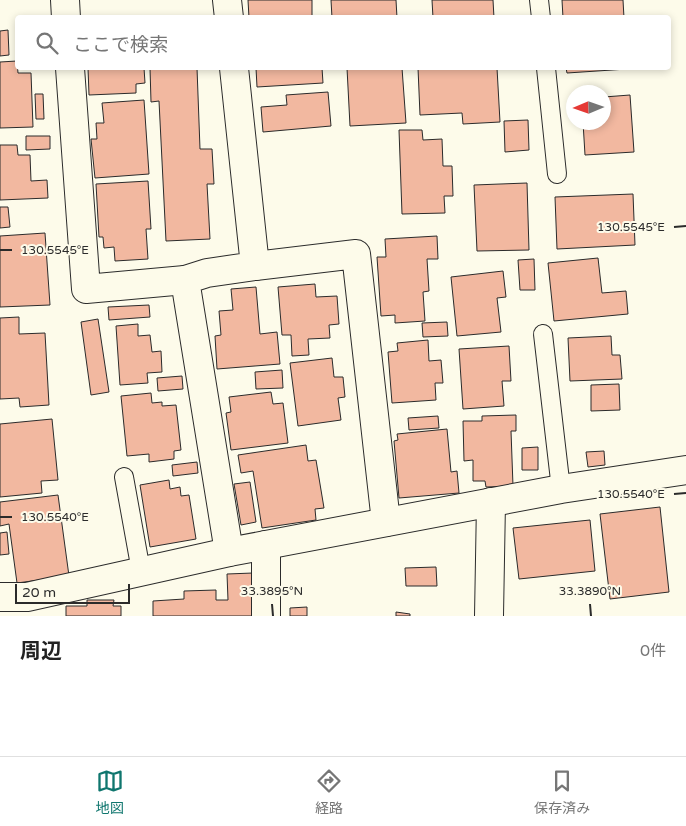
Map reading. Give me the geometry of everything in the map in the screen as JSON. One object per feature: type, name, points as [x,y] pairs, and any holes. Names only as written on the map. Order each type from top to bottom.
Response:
[{"type":"street","points":[[65,0],[66,15]]},
{"type":"street","points":[[227,0],[229,15]]},
{"type":"street","points":[[70,70],[86,290],[185,280],[207,273],[356,254],[386,522]]},
{"type":"street","points":[[234,70],[255,266]]},
{"type":"street","points":[[185,280],[228,552]]},
{"type":"street","points":[[0,597],[27,597],[266,544],[561,489],[686,470]]},
{"type":"street","points":[[489,616],[491,502]]},
{"type":"street","points":[[266,544],[266,616]]},
{"type":"lane","points":[[539,0],[541,15]]},
{"type":"lane","points":[[546,70],[557,174]]},
{"type":"lane","points":[[543,334],[561,489]]},
{"type":"lane","points":[[124,477],[142,571]]},
{"type":"building","points":[[248,0],[312,0],[312,15],[249,15]]},
{"type":"building","points":[[331,0],[396,0],[397,15],[332,15]]},
{"type":"building","points":[[432,0],[493,0],[494,15],[433,15]]},
{"type":"building","points":[[562,0],[623,0],[624,15],[563,15]]},
{"type":"building","points":[[8,30],[9,55],[0,56],[0,31]]},
{"type":"building","points":[[15,61],[15,70],[18,70],[18,73],[31,73],[33,127],[0,128],[0,62]]},
{"type":"building","points":[[88,70],[144,70],[145,83],[136,84],[136,93],[89,95]]},
{"type":"building","points":[[150,70],[197,70],[200,149],[212,149],[214,184],[207,184],[210,239],[166,241],[159,101],[151,102]]},
{"type":"building","points":[[256,70],[322,70],[323,83],[257,87]]},
{"type":"building","points":[[347,70],[402,70],[406,123],[350,126]]},
{"type":"building","points":[[418,70],[497,70],[500,122],[463,124],[462,113],[420,115]]},
{"type":"building","points":[[566,70],[612,70],[567,73]]},
{"type":"building","points":[[328,92],[331,126],[263,132],[261,107],[287,105],[286,95]]},
{"type":"building","points":[[35,94],[43,94],[44,119],[36,119]]},
{"type":"building","points":[[630,95],[634,152],[585,155],[583,130],[611,130],[611,96]]},
{"type":"building","points":[[144,100],[149,174],[95,178],[91,139],[97,139],[96,123],[104,123],[102,103]]},
{"type":"building","points":[[528,120],[529,150],[505,152],[504,121]]},
{"type":"building","points":[[399,130],[422,130],[423,140],[442,139],[443,166],[452,166],[453,196],[444,196],[445,213],[402,214]]},
{"type":"building","points":[[26,136],[50,136],[50,149],[26,150]]},
{"type":"building","points":[[0,145],[17,145],[18,155],[30,155],[31,181],[47,180],[48,198],[0,200]]},
{"type":"building","points":[[148,181],[151,229],[146,229],[148,259],[115,261],[114,247],[104,248],[103,237],[99,237],[96,184]]},
{"type":"building","points":[[527,183],[529,250],[477,251],[474,185]]},
{"type":"building","points":[[633,194],[635,245],[557,249],[555,197]]},
{"type":"building","points":[[0,207],[8,207],[10,227],[0,228]]},
{"type":"building","points":[[45,233],[50,305],[0,307],[0,236]]},
{"type":"building","points":[[437,236],[438,259],[427,259],[429,291],[423,292],[425,321],[395,323],[395,315],[381,316],[377,257],[386,257],[385,239]]},
{"type":"building","points":[[598,258],[602,293],[626,291],[628,314],[554,321],[548,263]]},
{"type":"building","points":[[534,259],[535,290],[520,290],[518,260]]},
{"type":"building","points":[[503,271],[506,297],[497,298],[501,332],[457,336],[451,277]]},
{"type":"building","points":[[315,284],[316,297],[337,296],[339,324],[329,325],[330,338],[308,339],[309,355],[292,356],[291,335],[282,335],[278,287]]},
{"type":"building","points":[[256,287],[260,334],[277,332],[280,364],[217,369],[215,336],[221,335],[219,311],[233,310],[231,289]]},
{"type":"building","points":[[149,305],[150,317],[109,320],[108,307]]},
{"type":"building","points":[[19,317],[19,334],[45,333],[49,405],[20,407],[19,398],[0,399],[0,318]]},
{"type":"building","points":[[98,319],[109,392],[91,395],[81,322]]},
{"type":"building","points":[[447,322],[448,336],[423,337],[422,323]]},
{"type":"building","points":[[138,324],[138,336],[150,335],[152,352],[161,351],[162,372],[147,373],[148,383],[120,385],[116,326]]},
{"type":"building","points":[[611,336],[612,355],[620,355],[622,379],[570,381],[568,338]]},
{"type":"building","points":[[428,340],[429,361],[441,360],[443,383],[435,383],[436,400],[392,403],[388,352],[398,351],[397,343]]},
{"type":"building","points":[[509,346],[511,381],[502,381],[504,406],[463,409],[459,349]]},
{"type":"building","points":[[332,358],[334,377],[343,377],[345,397],[338,398],[341,420],[298,426],[290,363]]},
{"type":"building","points":[[282,370],[283,388],[256,389],[255,372]]},
{"type":"building","points":[[182,376],[183,389],[158,391],[157,378]]},
{"type":"building","points":[[619,384],[620,410],[591,411],[591,385]]},
{"type":"building","points":[[271,392],[273,404],[283,403],[288,443],[231,450],[226,413],[231,412],[229,397]]},
{"type":"building","points":[[151,393],[152,403],[162,402],[162,406],[176,405],[181,450],[174,451],[174,459],[149,462],[149,454],[127,456],[121,396]]},
{"type":"building","points":[[516,415],[516,431],[511,431],[513,486],[486,487],[485,481],[473,481],[473,460],[464,461],[463,421],[482,421],[482,416]]},
{"type":"building","points":[[438,416],[439,428],[409,430],[408,418]]},
{"type":"building","points":[[52,419],[58,480],[41,481],[42,493],[0,497],[0,424]]},
{"type":"building","points":[[447,429],[451,472],[457,471],[459,493],[399,498],[394,441],[398,440],[397,434]]},
{"type":"building","points":[[306,445],[308,461],[316,460],[324,508],[315,509],[316,520],[262,528],[253,471],[241,473],[238,455]]},
{"type":"building","points":[[538,447],[538,470],[522,470],[522,448]]},
{"type":"building","points":[[604,451],[605,465],[588,467],[586,452]]},
{"type":"building","points":[[197,462],[198,473],[173,476],[172,465]]},
{"type":"building","points":[[169,480],[170,489],[180,487],[181,496],[189,495],[196,539],[150,547],[140,485]]},
{"type":"building","points":[[250,482],[256,522],[241,525],[234,484]]},
{"type":"building","points":[[58,495],[69,576],[17,583],[9,524],[0,526],[0,502]]},
{"type":"building","points":[[660,507],[669,592],[610,599],[600,514]]},
{"type":"building","points":[[590,520],[595,571],[519,579],[513,528]]},
{"type":"building","points":[[7,532],[9,554],[0,555],[0,533]]},
{"type":"building","points":[[436,567],[437,586],[406,586],[405,568]]},
{"type":"building","points":[[253,573],[255,616],[153,616],[153,601],[184,599],[184,591],[216,590],[216,600],[228,600],[227,574]]},
{"type":"building","points":[[87,600],[114,600],[113,606],[121,606],[121,616],[66,616],[66,606],[87,606]]},
{"type":"building","points":[[307,607],[307,616],[290,616],[290,608]]},
{"type":"building","points":[[396,612],[410,614],[410,616],[396,616]]}]
